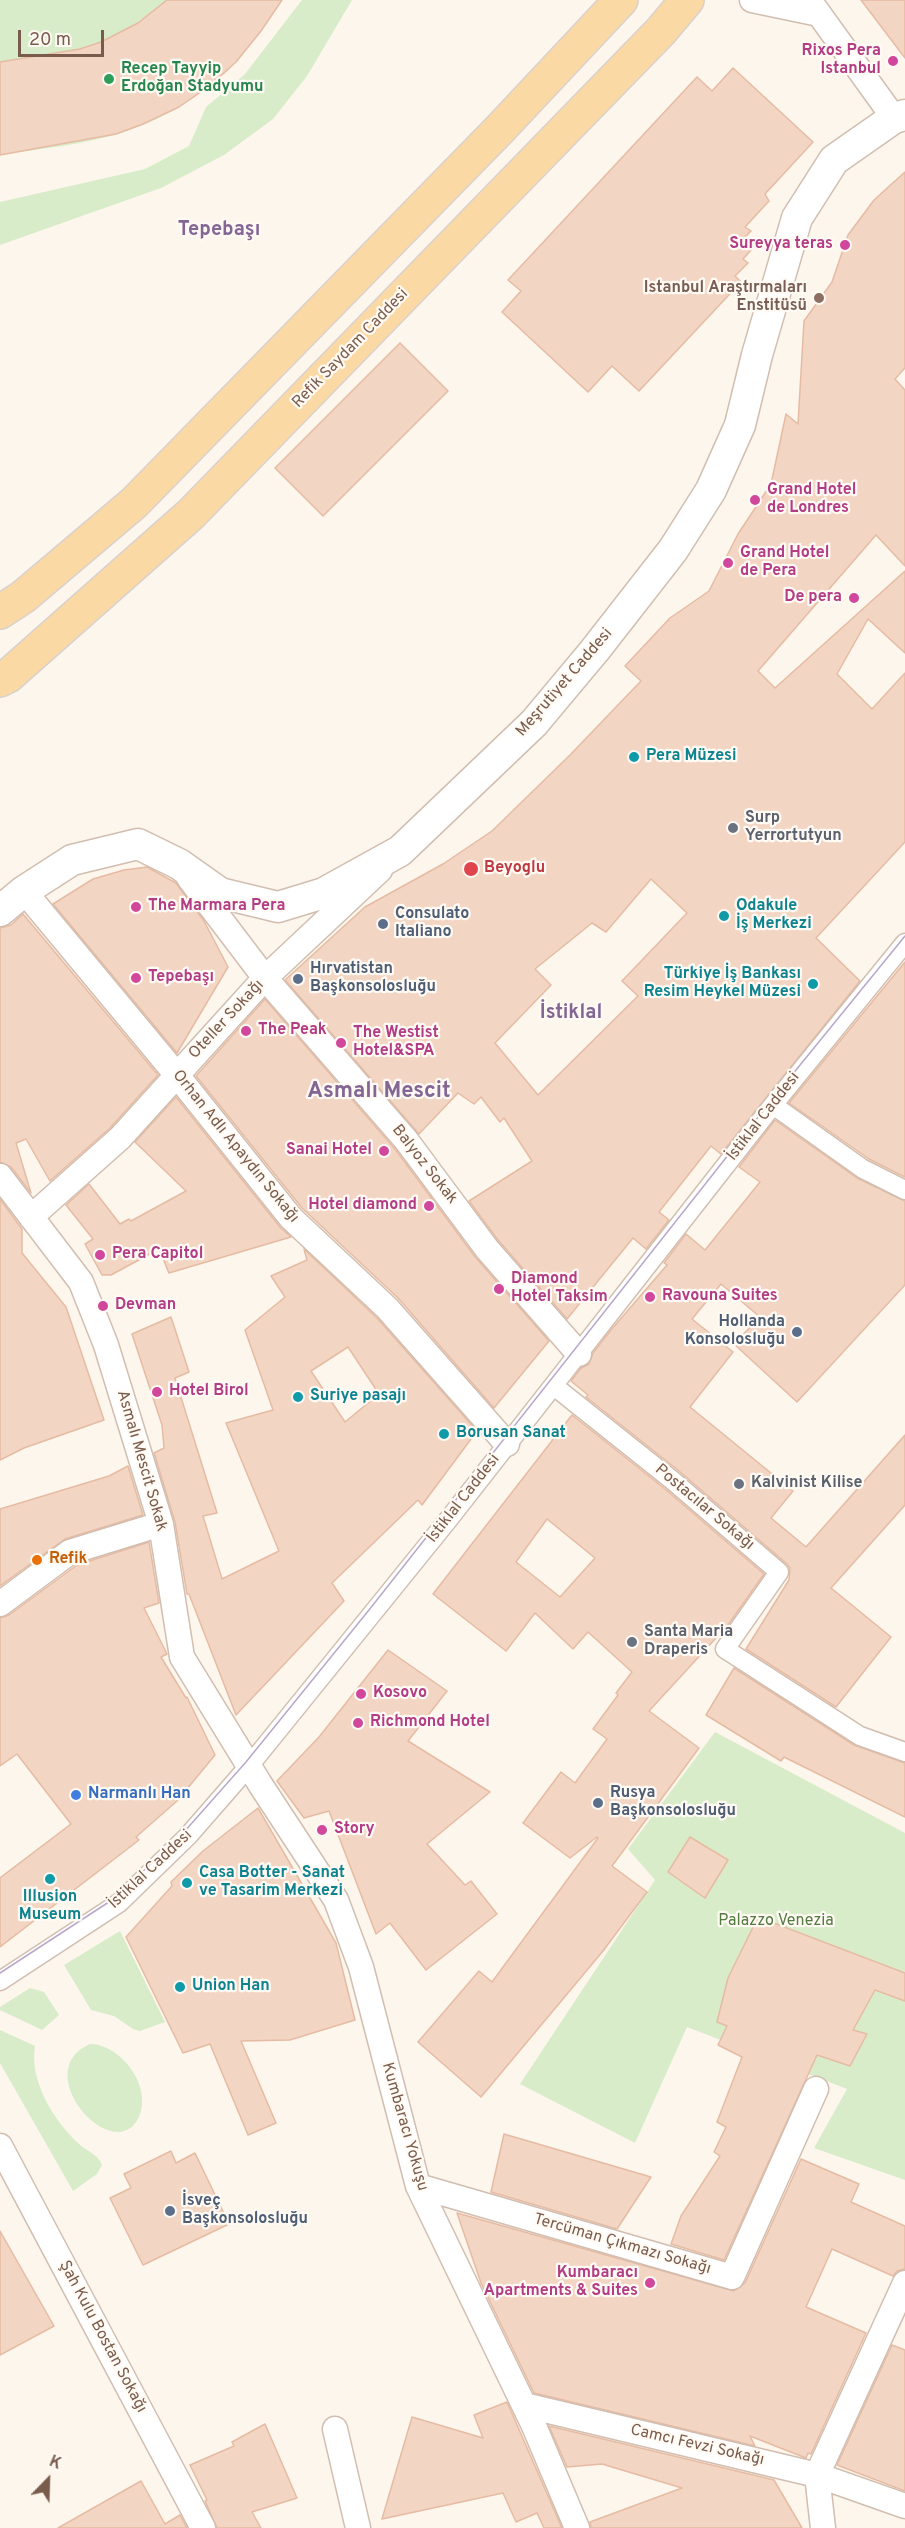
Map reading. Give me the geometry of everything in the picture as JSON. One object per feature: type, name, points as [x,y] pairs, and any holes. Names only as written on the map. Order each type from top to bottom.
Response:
[{"type":"main road","points":[[0,612],[23,597],[134,503],[511,118],[621,0]]},
{"type":"main road","name":"Refik Saydam Caddesi","points":[[0,680],[8,676],[50,640],[191,514],[645,47],[687,0]]},
{"type":"street","points":[[752,0],[814,7],[899,116]]},
{"type":"street","name":"Meşrutiyet Caddesi","points":[[0,910],[24,891],[72,860],[138,844],[179,864],[220,892],[278,907],[324,893],[400,851],[534,723],[595,650],[673,550],[711,490],[740,425],[757,355],[797,218],[834,160],[899,116]]},
{"type":"street","name":"Oteller Sokağı","points":[[32,1217],[120,1138],[265,978],[400,851]]},
{"type":"street","name":"Balyoz Sokak","points":[[179,864],[265,978],[406,1140],[487,1249],[579,1354]]},
{"type":"street","name":"Orhan Adlı Apaydın Sokağı","points":[[24,891],[176,1074],[291,1218],[387,1308],[507,1444]]},
{"type":"street","name":"İstiklal Caddesi","points":[[0,1981],[119,1903],[188,1836],[448,1520],[773,1105],[905,943]]},
{"type":"street","points":[[773,1105],[863,1169],[905,1190]]},
{"type":"street","name":"Asmalı Mescit Sokak","points":[[0,1176],[81,1282],[106,1345],[161,1524],[182,1657],[248,1764]]},
{"type":"street","name":"Postacılar Sokağı","points":[[554,1386],[672,1480],[779,1572],[724,1649],[860,1736],[905,1752]]},
{"type":"street","points":[[0,1604],[70,1552],[161,1524]]},
{"type":"street","name":"Kumbaracı Yokuşu","points":[[248,1764],[336,1900],[361,1967],[418,2186],[524,2405],[577,2528]]},
{"type":"street","name":"Tercüman Çıkmazı Sokağı","points":[[418,2186],[732,2277],[816,2089]]},
{"type":"street","name":"Şah Kulu Bostan Sokağı","points":[[0,2146],[203,2528]]},
{"type":"street","points":[[823,2528],[817,2475],[905,2283]]},
{"type":"street","name":"Camcı Fevzi Sokağı","points":[[524,2405],[817,2475],[905,2506]]},
{"type":"street","points":[[335,2429],[358,2528]]},
{"type":"green space","name":"Recep Tayyip Erdoğan Stadyumu","points":[[0,0],[280,0],[250,45],[232,65],[191,99],[168,113],[144,125],[104,138],[0,155]]},
{"type":"green space","points":[[302,0],[352,0],[307,76],[273,119],[224,155],[161,188],[0,245],[0,202],[145,169],[189,146],[206,107],[245,74]]},
{"type":"green space","name":"Palazzo Venezia","points":[[715,1732],[905,1833],[905,2180],[814,2148],[847,2089],[687,2027],[635,2143],[520,2084],[655,1880],[628,1849]]},
{"type":"green space","points":[[120,1931],[165,2022],[140,2031],[114,2016],[91,2010],[64,1965]]},
{"type":"green space","points":[[30,1988],[44,1992],[59,2015],[42,2030],[0,2010],[0,2007]]},
{"type":"green space","points":[[0,2030],[35,2046],[36,2073],[45,2100],[70,2135],[102,2165],[97,2174],[73,2191],[0,2063]]},
{"type":"green space","points":[[90,2044],[113,2051],[123,2059],[138,2081],[142,2093],[142,2105],[139,2117],[127,2130],[112,2131],[96,2124],[82,2110],[71,2093],[68,2074],[73,2057]]},
{"type":"building","name":"Recep Tayyip Erdoğan Stadyumu","points":[[167,0],[282,0],[236,62],[211,85],[179,107],[116,134],[0,155],[0,62],[80,49],[101,42],[138,23]]},
{"type":"building","points":[[861,0],[905,0],[905,58]]},
{"type":"building","points":[[733,68],[813,142],[765,194],[769,201],[745,227],[751,231],[742,240],[752,249],[743,259],[748,263],[735,276],[741,282],[639,391],[612,366],[588,392],[502,312],[521,291],[508,280],[697,77],[712,91]]},
{"type":"building","points":[[905,172],[905,368],[895,379],[905,390],[905,566],[876,535],[758,671],[775,688],[905,571],[905,653],[868,619],[837,674],[872,709],[905,673],[905,842],[816,938],[860,981],[721,1154],[711,1146],[659,1212],[669,1220],[646,1249],[633,1238],[567,1319],[498,1240],[469,1201],[532,1161],[504,1118],[500,1122],[481,1097],[474,1104],[458,1093],[419,1134],[285,980],[365,907],[443,864],[492,831],[641,681],[625,666],[670,618],[709,591],[738,534],[771,484],[786,414],[798,424],[804,321],[832,282],[848,235],[874,200]],"holes":[[[651,879],[687,913],[622,981],[638,996],[538,1095],[495,1043],[551,985],[535,969],[592,923],[606,932]]]},
{"type":"building","points":[[400,343],[448,391],[323,516],[275,468]]},
{"type":"building","points":[[147,867],[176,883],[204,921],[228,967],[177,1053],[53,904],[93,879],[124,870]]},
{"type":"building","points":[[23,914],[158,1075],[110,1128],[50,1181],[26,1139],[16,1143],[31,1193],[11,1167],[0,1162],[0,928],[11,925]]},
{"type":"building","points":[[905,962],[905,1177],[869,1159],[789,1103]]},
{"type":"building","points":[[265,999],[395,1149],[476,1258],[549,1341],[494,1408],[398,1298],[302,1208],[196,1076]]},
{"type":"building","points":[[176,1097],[280,1227],[291,1237],[169,1273],[159,1249],[111,1275],[102,1275],[85,1244],[93,1239],[66,1205],[89,1184],[120,1224],[129,1219],[131,1221],[186,1191],[135,1142]]},
{"type":"building","points":[[775,1120],[857,1178],[905,1201],[905,1285],[797,1402],[734,1344],[760,1317],[721,1284],[692,1319],[733,1352],[690,1407],[793,1491],[771,1518],[806,1547],[905,1435],[905,1505],[831,1588],[891,1637],[836,1707],[746,1649],[789,1580],[790,1568],[787,1564],[679,1471],[586,1397],[588,1395],[571,1381],[581,1368],[589,1364],[593,1353],[611,1330],[667,1265],[664,1263],[686,1234],[705,1250],[760,1182],[739,1167]]},
{"type":"building","points":[[0,1199],[22,1229],[22,1253],[66,1307],[104,1420],[24,1448],[0,1460]]},
{"type":"building","points":[[304,1249],[377,1318],[477,1431],[422,1505],[418,1500],[332,1583],[344,1601],[236,1715],[189,1594],[187,1594],[175,1522],[154,1453],[164,1448],[162,1425],[132,1334],[171,1317],[189,1372],[175,1378],[217,1513],[203,1516],[222,1579],[279,1551],[226,1423],[273,1410],[245,1330],[285,1297],[271,1276],[307,1260]],"holes":[[[348,1347],[379,1394],[345,1422],[311,1371]]]},
{"type":"building","points":[[572,1415],[665,1489],[764,1574],[728,1625],[649,1711],[699,1748],[612,1866],[647,1892],[603,1951],[481,2097],[418,2042],[479,1971],[492,1982],[598,1838],[570,1858],[523,1823],[561,1772],[575,1783],[607,1739],[593,1729],[632,1672],[588,1632],[573,1649],[535,1613],[506,1651],[433,1594]],"holes":[[[547,1519],[595,1558],[560,1597],[516,1562]]]},
{"type":"building","points":[[128,1466],[143,1515],[65,1539],[0,1586],[0,1509],[109,1476]]},
{"type":"building","points":[[149,1542],[159,1603],[144,1608],[167,1654],[161,1657],[187,1697],[215,1755],[177,1801],[136,1837],[139,1840],[0,1947],[0,1878],[71,1824],[17,1754],[0,1766],[0,1618],[9,1615],[77,1565]]},
{"type":"building","points":[[388,1650],[447,1691],[408,1741],[490,1792],[427,1844],[465,1885],[471,1881],[497,1914],[426,1970],[390,1923],[376,1934],[329,1811],[304,1818],[277,1781],[319,1737]]},
{"type":"building","points":[[734,1668],[854,1745],[905,1763],[905,1817],[784,1757],[781,1761],[706,1715]]},
{"type":"building","points":[[258,1808],[336,1943],[355,2020],[290,2040],[241,2041],[276,2123],[248,2135],[210,2044],[183,2053],[126,1937],[172,1886],[171,1882],[203,1851]]},
{"type":"building","points":[[690,1837],[728,1860],[705,1898],[668,1872]]},
{"type":"building","points":[[758,1917],[905,1973],[905,2001],[875,1990],[853,2030],[867,2034],[850,2066],[817,2055],[724,2260],[671,2244],[681,2216],[720,2156],[714,2152],[726,2127],[717,2122],[742,2057],[718,2045],[727,2026],[717,2022],[728,1978]]},
{"type":"building","points":[[504,2134],[651,2177],[617,2229],[491,2192]]},
{"type":"building","name":"İsveç Başkonsolosluğu","points":[[171,2151],[176,2163],[195,2153],[229,2224],[143,2265],[110,2198],[131,2188],[124,2174]]},
{"type":"building","points":[[801,2159],[859,2184],[851,2202],[905,2226],[905,2269],[897,2271],[893,2276],[832,2249],[806,2307],[866,2333],[811,2454],[808,2453],[806,2458],[750,2436],[755,2446],[534,2393],[481,2283],[457,2213],[734,2291],[745,2283]]},
{"type":"building","points":[[0,2231],[54,2326],[0,2355]]},
{"type":"building","points":[[892,2345],[905,2350],[905,2491],[837,2465]]},
{"type":"building","points":[[507,2402],[562,2528],[544,2528],[537,2513],[516,2522],[503,2493],[382,2519],[412,2417],[483,2438],[474,2415]]},
{"type":"building","points":[[265,2424],[297,2498],[252,2512],[261,2528],[217,2528],[205,2501],[207,2500],[190,2465],[234,2446],[232,2442]]},
{"type":"building","points":[[549,2426],[774,2480],[802,2528],[591,2528],[590,2522],[682,2488],[602,2464],[567,2467]]},
{"type":"building","points":[[141,2481],[165,2524],[180,2515],[187,2528],[58,2528]]},
{"type":"tram line","points":[[0,1973],[115,1898],[184,1832],[246,1762],[369,1610],[770,1102],[905,936]]},
{"type":"place","name":"Rixos Pera Istanbul","points":[[893,61]]},
{"type":"place","name":"Recep Tayyip Erdoğan Stadyumu","points":[[109,79]]},
{"type":"place","name":"Sureyya teras","points":[[845,245]]},
{"type":"place","name":"Istanbul Araştırmaları Enstitüsü","points":[[819,298]]},
{"type":"place","name":"Grand Hotel de Londres","points":[[755,500]]},
{"type":"place","name":"Grand Hotel de Pera","points":[[728,563]]},
{"type":"place","name":"De pera","points":[[854,598]]},
{"type":"place","name":"Pera Müzesi","points":[[634,757]]},
{"type":"place","name":"Surp Yerrortutyun","points":[[733,828]]},
{"type":"place","name":"Beyoglu","points":[[471,869]]},
{"type":"place","name":"The Marmara Pera","points":[[136,907]]},
{"type":"place","name":"Odakule İş Merkezi","points":[[724,916]]},
{"type":"place","name":"Consulato Italiano","points":[[383,924]]},
{"type":"place","name":"Tepebaşı","points":[[136,978]]},
{"type":"place","name":"Hırvatistan Başkonsolosluğu","points":[[298,979]]},
{"type":"place","name":"Türkiye İş Bankası Resim Heykel Müzesi","points":[[813,984]]},
{"type":"place","name":"The Peak","points":[[246,1031]]},
{"type":"place","name":"The Westist Hotel&SPA","points":[[341,1043]]},
{"type":"place","name":"Sanai Hotel","points":[[384,1151]]},
{"type":"place","name":"Hotel diamond","points":[[429,1206]]},
{"type":"place","name":"Pera Capitol","points":[[100,1255]]},
{"type":"place","name":"Diamond Hotel Taksim","points":[[499,1289]]},
{"type":"place","name":"Ravouna Suites","points":[[650,1297]]},
{"type":"place","name":"Devman","points":[[103,1306]]},
{"type":"place","name":"Hollanda Konsolosluğu","points":[[797,1332]]},
{"type":"place","name":"Hotel Birol","points":[[157,1392]]},
{"type":"place","name":"Suriye pasajı","points":[[298,1397]]},
{"type":"place","name":"Borusan Sanat","points":[[444,1434]]},
{"type":"place","name":"Kalvinist Kilise","points":[[739,1484]]},
{"type":"place","name":"Refik","points":[[37,1560]]},
{"type":"place","name":"Santa Maria Draperis","points":[[632,1642]]},
{"type":"place","name":"Kosovo","points":[[361,1694]]},
{"type":"place","name":"Richmond Hotel","points":[[358,1723]]},
{"type":"place","name":"Narmanlı Han","points":[[76,1795]]},
{"type":"place","name":"Rusya Başkonsolosluğu","points":[[598,1803]]},
{"type":"place","name":"Story","points":[[322,1830]]},
{"type":"place","name":"Illusion Museum","points":[[50,1879]]},
{"type":"place","name":"Casa Botter - Sanat ve Tasarim Merkezi","points":[[187,1883]]},
{"type":"place","name":"Union Han","points":[[180,1987]]},
{"type":"place","name":"İsveç Başkonsolosluğu","points":[[170,2211]]},
{"type":"place","name":"Kumbaracı Apartments & Suites","points":[[650,2283]]},
{"type":"district","name":"Tepebaşı","points":[[219,231]]},
{"type":"district","name":"İstiklal","points":[[571,1014]]},
{"type":"district","name":"Asmalı Mescit","points":[[379,1093]]}]
